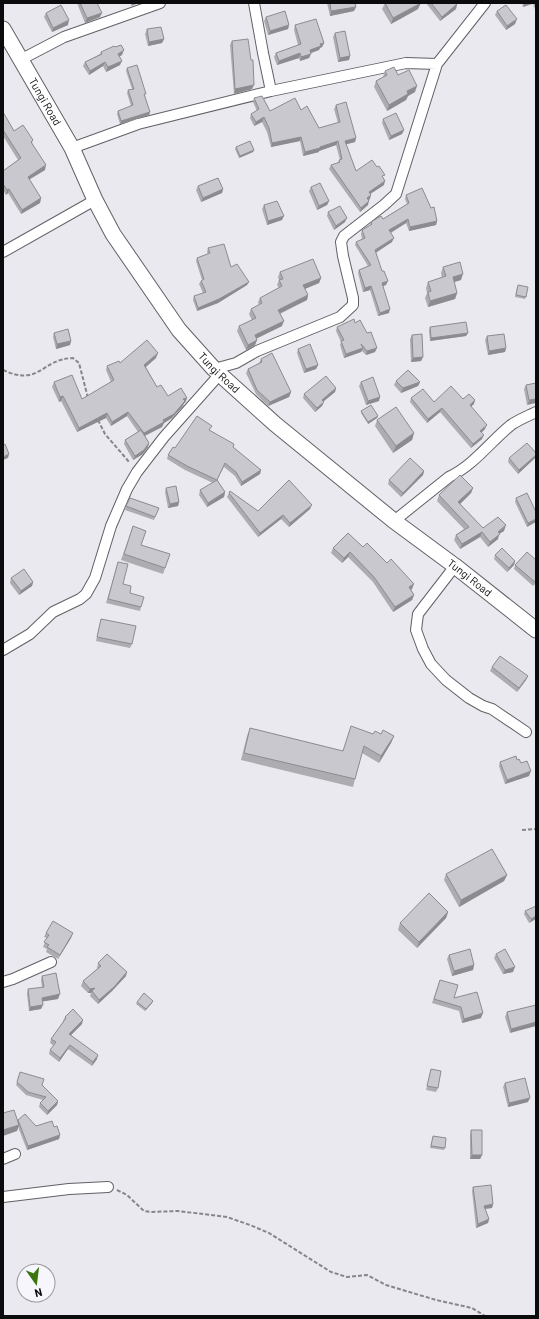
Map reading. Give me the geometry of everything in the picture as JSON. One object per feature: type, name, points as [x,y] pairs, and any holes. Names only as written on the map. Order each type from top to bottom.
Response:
[{"type":"main road","name":"Tungi Road","points":[[5,39],[20,60],[72,148],[95,200],[113,234],[179,330],[217,372],[275,424],[394,521],[455,566],[536,630]]},
{"type":"street","points":[[20,60],[64,37],[160,3]]},
{"type":"street","points":[[254,3],[271,91]]},
{"type":"street","points":[[3,650],[30,634],[53,612],[80,599],[86,594],[95,578],[111,526],[127,489],[137,472],[217,372],[257,351],[340,317],[353,305],[353,298],[342,256],[341,242],[344,236],[396,194],[437,64],[485,3]]},
{"type":"street","points":[[72,148],[138,124],[271,91],[406,63],[437,64]]},
{"type":"street","points":[[3,252],[95,200]]},
{"type":"street","points":[[394,521],[449,477],[458,473],[472,462],[512,424],[536,412]]},
{"type":"street","points":[[455,566],[418,614],[416,630],[423,649],[431,664],[446,680],[469,698],[492,709],[526,732]]},
{"type":"street","points":[[3,982],[26,974],[50,962]]},
{"type":"street","points":[[3,1159],[15,1154]]},
{"type":"street","points":[[3,1197],[69,1189],[108,1187]]},
{"type":"path","points":[[3,370],[13,374],[25,376],[39,373],[46,366],[63,358],[73,358],[79,363],[89,400]]},
{"type":"path","points":[[94,414],[105,434],[120,449],[137,472]]},
{"type":"path","points":[[522,830],[536,829]]},
{"type":"path","points":[[108,1187],[127,1195],[144,1211],[178,1211],[227,1217],[269,1234],[340,1276],[347,1277],[367,1275],[386,1285],[436,1300],[472,1308],[485,1316]]},
{"type":"building","points":[[80,3],[97,3],[102,13],[87,18]]},
{"type":"building","points":[[330,3],[355,3],[356,7],[331,11]]},
{"type":"building","points":[[385,3],[421,3],[393,18]]},
{"type":"building","points":[[431,3],[456,3],[457,4],[442,17]]},
{"type":"building","points":[[61,5],[69,20],[53,28],[46,13]]},
{"type":"building","points":[[506,5],[517,19],[507,26],[497,11]]},
{"type":"building","points":[[285,11],[289,25],[270,31],[266,17]]},
{"type":"building","points":[[316,19],[324,43],[320,44],[321,46],[310,50],[311,54],[301,57],[300,53],[279,61],[276,53],[301,44],[295,25]]},
{"type":"building","points":[[161,27],[164,39],[149,42],[147,29]]},
{"type":"building","points":[[345,31],[350,56],[340,58],[335,33]]},
{"type":"building","points":[[248,39],[251,60],[253,60],[254,85],[235,89],[232,41]]},
{"type":"building","points":[[121,45],[124,50],[118,54],[122,61],[108,67],[105,62],[90,71],[85,62],[102,54],[101,52],[114,46]]},
{"type":"building","points":[[137,65],[150,112],[121,121],[118,111],[133,105],[128,90],[134,89],[127,68]]},
{"type":"building","points":[[394,67],[398,75],[409,70],[417,86],[407,91],[408,94],[389,105],[376,81],[387,75],[385,71]]},
{"type":"building","points":[[262,96],[270,111],[295,98],[301,110],[307,106],[319,128],[340,122],[336,105],[346,102],[356,138],[345,141],[356,171],[372,160],[377,167],[379,166],[385,175],[382,176],[385,181],[369,192],[371,195],[367,198],[369,201],[361,208],[331,165],[340,162],[339,160],[342,159],[338,141],[305,152],[301,137],[272,143],[269,128],[264,117],[256,122],[251,114],[259,109],[254,98]]},
{"type":"building","points":[[3,112],[14,131],[23,125],[33,140],[31,142],[46,165],[28,177],[41,198],[22,210],[9,189],[7,190],[3,184],[3,171],[21,158],[3,130]]},
{"type":"building","points":[[396,113],[404,130],[391,136],[383,119]]},
{"type":"building","points":[[250,141],[254,150],[240,156],[236,147]]},
{"type":"building","points":[[218,178],[223,189],[203,198],[198,186]]},
{"type":"building","points":[[320,183],[329,201],[319,206],[311,187]]},
{"type":"building","points":[[422,188],[431,208],[434,207],[437,221],[410,227],[408,219],[389,230],[394,238],[375,250],[382,271],[384,271],[388,281],[382,283],[390,309],[380,313],[371,286],[365,288],[359,270],[371,265],[356,242],[365,238],[362,230],[372,224],[371,222],[381,216],[383,219],[409,203],[406,195]]},
{"type":"building","points":[[277,201],[284,216],[268,221],[264,205]]},
{"type":"building","points":[[340,206],[347,218],[336,226],[328,212]]},
{"type":"building","points":[[224,244],[231,267],[237,264],[249,282],[219,299],[198,308],[194,296],[206,292],[201,281],[204,279],[197,258],[210,253],[208,248]]},
{"type":"building","points":[[313,259],[321,278],[303,285],[308,295],[278,310],[284,321],[255,335],[257,340],[248,345],[239,326],[256,318],[251,309],[262,303],[260,298],[282,286],[279,280],[283,279],[280,272]]},
{"type":"building","points":[[460,262],[463,274],[453,277],[457,293],[430,301],[428,292],[431,291],[428,282],[446,276],[443,267]]},
{"type":"building","points":[[518,285],[528,287],[526,297],[516,295]]},
{"type":"building","points":[[354,319],[355,323],[360,320],[367,333],[371,332],[377,348],[367,351],[361,344],[363,348],[346,354],[341,341],[344,340],[337,327]]},
{"type":"building","points":[[466,322],[468,333],[431,338],[430,327]]},
{"type":"building","points":[[68,329],[71,341],[57,344],[54,333]]},
{"type":"building","points":[[422,334],[423,357],[413,358],[412,335]]},
{"type":"building","points":[[504,334],[506,348],[489,351],[487,336]]},
{"type":"building","points":[[147,340],[158,353],[144,365],[157,387],[161,385],[168,396],[181,388],[187,398],[183,399],[185,401],[174,414],[163,420],[164,422],[144,433],[128,412],[112,422],[107,413],[79,428],[63,396],[60,397],[54,382],[72,375],[82,399],[114,380],[107,366],[119,361],[120,363]]},
{"type":"building","points":[[310,344],[318,365],[306,369],[298,349]]},
{"type":"building","points":[[272,353],[291,392],[270,402],[257,390],[248,369],[262,362],[261,359]]},
{"type":"building","points":[[408,370],[420,382],[403,388],[396,381]]},
{"type":"building","points":[[326,376],[336,388],[322,400],[324,402],[317,408],[304,394]]},
{"type":"building","points":[[373,377],[380,397],[368,401],[361,382]]},
{"type":"building","points":[[536,383],[536,399],[529,400],[526,385]]},
{"type":"building","points":[[451,386],[463,399],[469,394],[475,400],[470,405],[487,425],[480,431],[484,435],[473,444],[442,408],[428,419],[411,398],[423,389],[434,402]]},
{"type":"building","points":[[371,405],[378,416],[368,422],[361,411]]},
{"type":"building","points":[[396,407],[414,433],[396,446],[377,420]]},
{"type":"building","points":[[197,416],[212,426],[209,430],[234,444],[233,447],[261,470],[242,482],[236,472],[225,463],[217,480],[168,455],[173,447],[175,448]]},
{"type":"building","points":[[141,430],[149,443],[144,450],[135,456],[125,440]]},
{"type":"building","points":[[527,443],[536,455],[519,470],[509,458]]},
{"type":"building","points":[[5,444],[9,454],[3,457],[3,445]]},
{"type":"building","points":[[410,458],[424,471],[403,493],[389,480]]},
{"type":"building","points":[[460,475],[473,488],[458,502],[483,528],[498,517],[506,525],[498,532],[500,534],[490,542],[482,532],[462,544],[456,535],[469,527],[439,495]]},
{"type":"building","points":[[217,480],[225,492],[208,503],[200,490]]},
{"type":"building","points":[[289,480],[312,505],[290,523],[283,515],[260,533],[229,493],[230,491],[258,511]]},
{"type":"building","points":[[176,486],[179,502],[170,504],[166,488]]},
{"type":"building","points":[[527,493],[536,512],[536,519],[528,523],[516,498]]},
{"type":"building","points":[[130,498],[159,508],[155,517],[126,506]]},
{"type":"building","points":[[133,526],[146,531],[141,545],[170,554],[165,568],[124,554]]},
{"type":"building","points":[[348,533],[363,547],[367,543],[387,563],[391,559],[414,584],[409,587],[414,595],[395,607],[374,577],[350,552],[344,558],[333,548]]},
{"type":"building","points":[[502,548],[515,561],[509,568],[495,555]]},
{"type":"building","points":[[527,552],[536,560],[535,582],[515,565]]},
{"type":"building","points":[[118,562],[128,564],[123,584],[131,586],[130,593],[144,597],[141,607],[108,599]]},
{"type":"building","points":[[24,569],[33,582],[21,591],[11,578]]},
{"type":"building","points":[[101,619],[136,626],[132,644],[97,637]]},
{"type":"building","points":[[500,656],[528,676],[519,688],[492,667]]},
{"type":"building","points":[[351,726],[373,734],[375,731],[381,734],[383,730],[394,736],[381,756],[364,746],[355,779],[244,753],[250,728],[343,751]]},
{"type":"building","points":[[516,756],[517,760],[519,759],[521,763],[527,761],[531,771],[507,780],[500,762]]},
{"type":"building","points":[[492,849],[507,875],[461,900],[446,874]]},
{"type":"building","points":[[429,893],[448,912],[419,942],[400,923]]},
{"type":"building","points":[[536,906],[536,916],[531,919],[525,911]]},
{"type":"building","points":[[53,921],[73,933],[60,955],[47,947],[49,945],[44,942],[49,935],[46,933]]},
{"type":"building","points":[[470,949],[474,965],[454,971],[449,955]]},
{"type":"building","points":[[505,949],[515,967],[505,970],[496,954]]},
{"type":"building","points":[[107,954],[127,972],[114,987],[99,1000],[92,991],[95,988],[90,989],[83,981],[101,966],[98,963]]},
{"type":"building","points":[[56,973],[60,994],[42,998],[43,1005],[30,1007],[28,989],[44,987],[42,976]]},
{"type":"building","points":[[440,980],[458,985],[454,998],[477,992],[483,1013],[464,1019],[461,1007],[434,999]]},
{"type":"building","points":[[144,993],[153,1001],[146,1009],[137,1002]]},
{"type":"building","points":[[536,1005],[536,1022],[511,1029],[507,1012]]},
{"type":"building","points":[[73,1009],[83,1020],[69,1034],[98,1055],[93,1062],[70,1045],[60,1058],[50,1050],[56,1042],[51,1039],[66,1018],[65,1017]]},
{"type":"building","points":[[431,1069],[441,1071],[438,1088],[427,1086]]},
{"type":"building","points":[[20,1072],[44,1079],[42,1085],[58,1101],[48,1111],[40,1103],[46,1097],[28,1092],[17,1082]]},
{"type":"building","points":[[525,1078],[530,1098],[509,1103],[505,1083]]},
{"type":"building","points":[[14,1110],[19,1125],[3,1130],[3,1113]]},
{"type":"building","points":[[25,1114],[36,1126],[52,1121],[54,1127],[57,1126],[60,1135],[28,1146],[18,1120]]},
{"type":"building","points":[[471,1130],[482,1130],[482,1155],[472,1155]]},
{"type":"building","points":[[433,1136],[446,1138],[445,1148],[431,1146]]},
{"type":"building","points":[[491,1185],[493,1204],[484,1206],[489,1219],[478,1224],[473,1187]]}]
